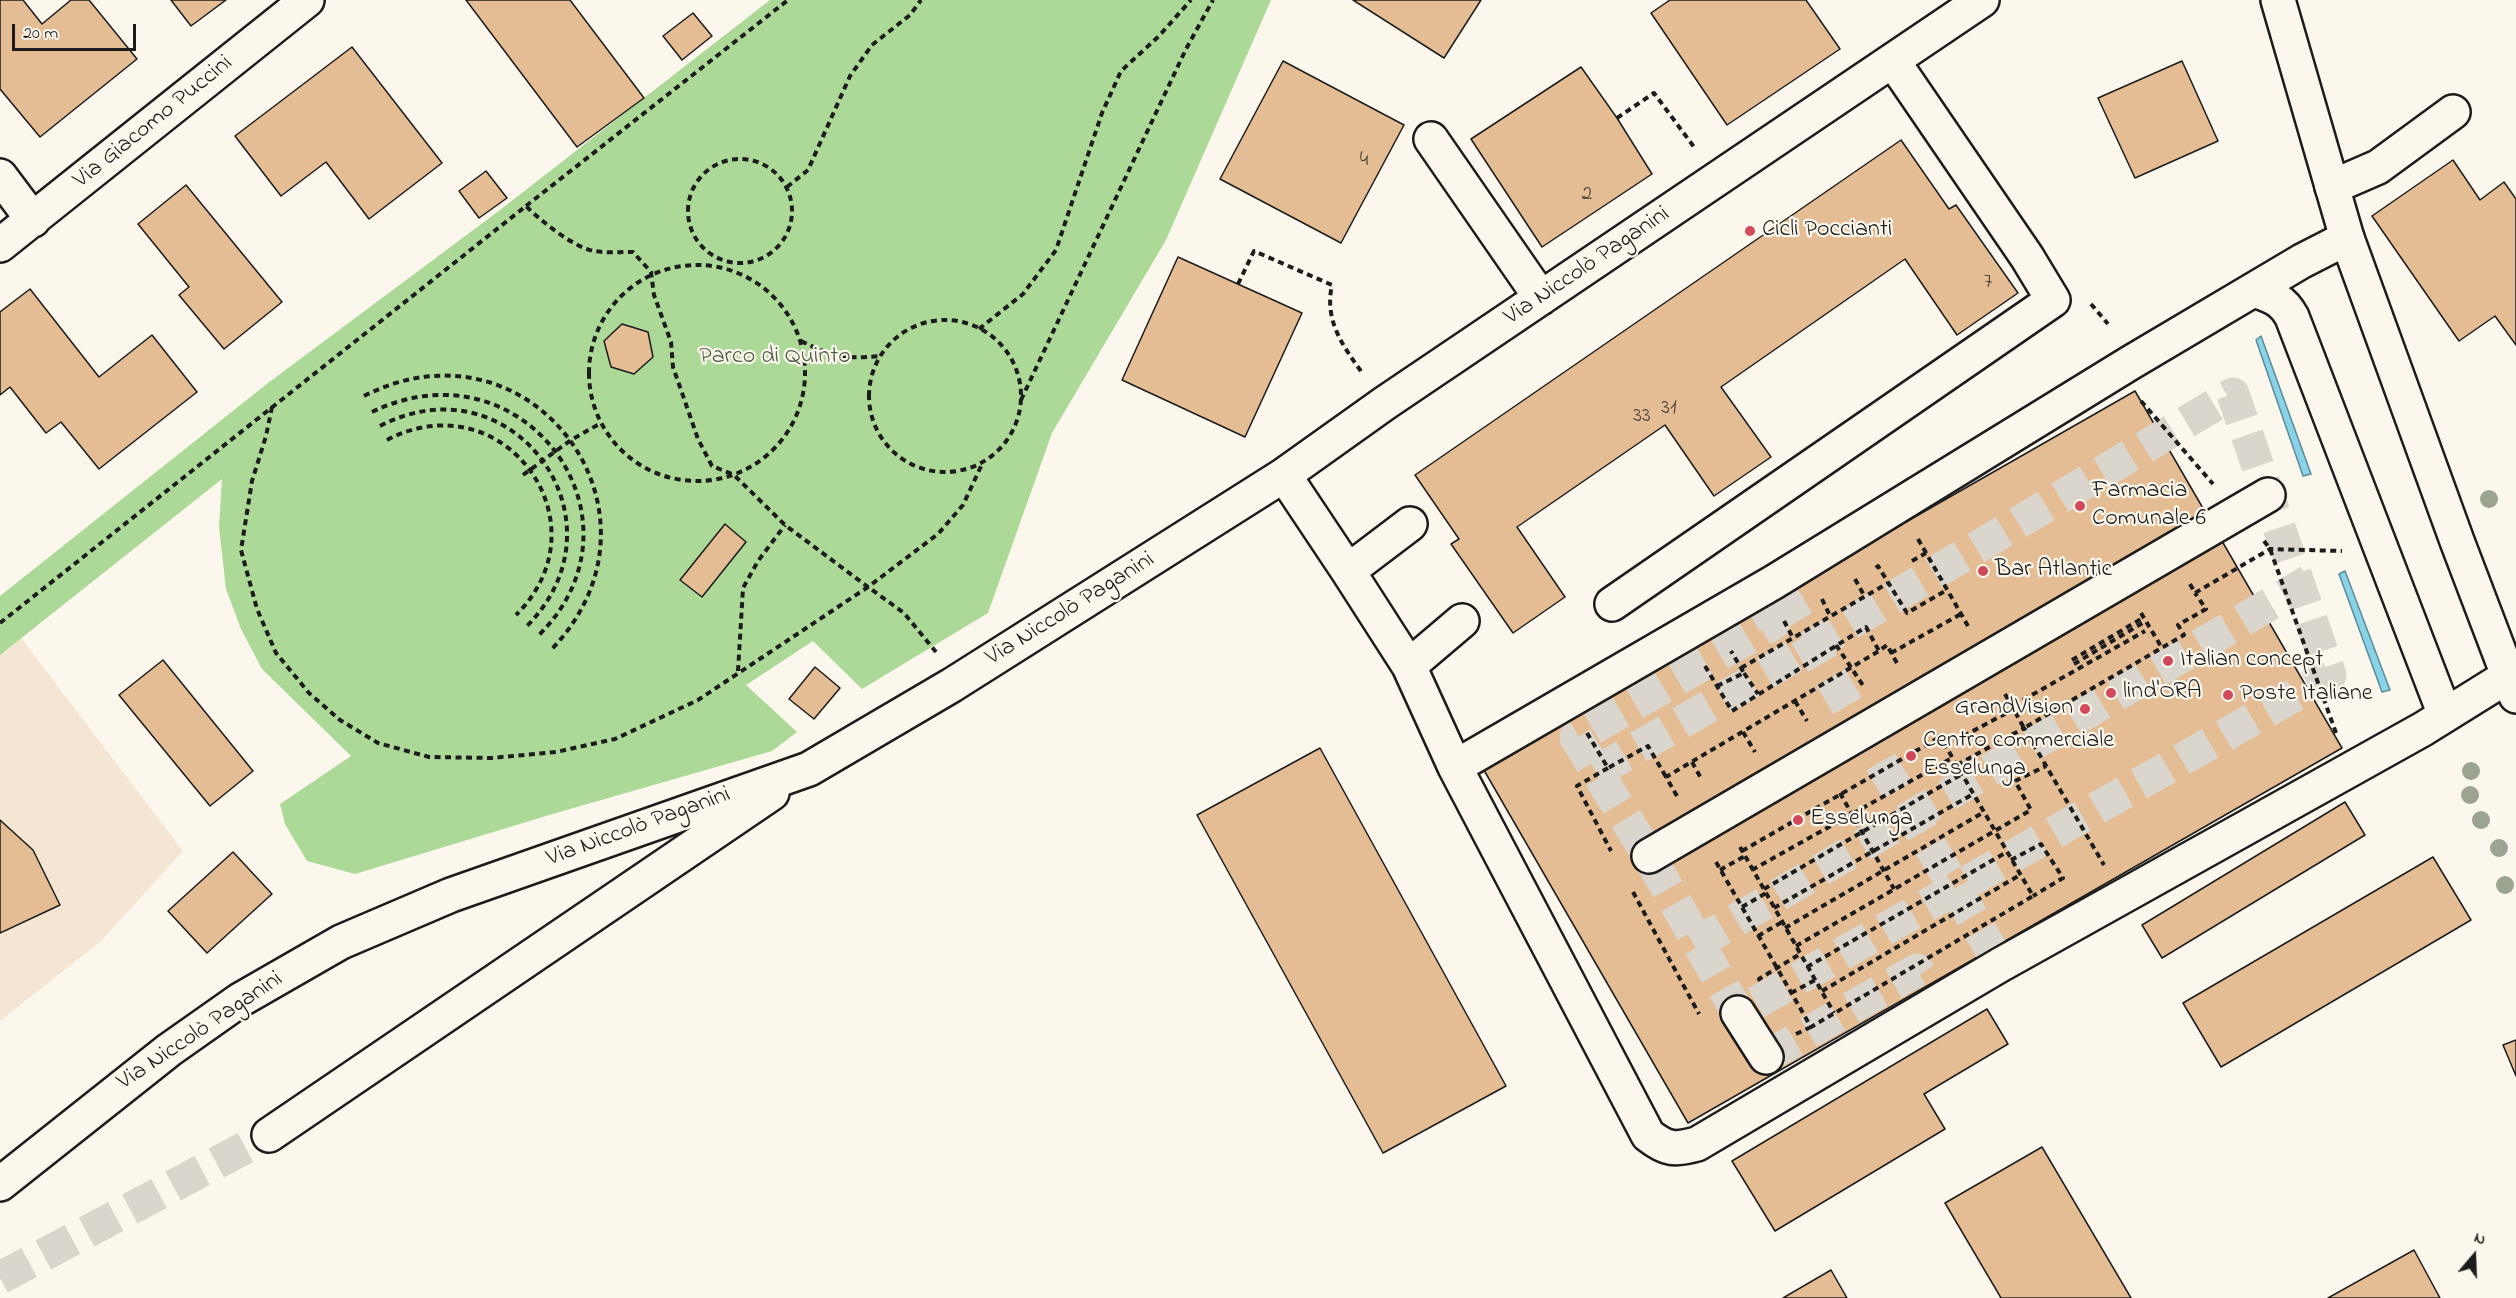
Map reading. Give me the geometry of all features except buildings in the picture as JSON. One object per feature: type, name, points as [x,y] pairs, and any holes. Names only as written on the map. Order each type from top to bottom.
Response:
[{"type":"street","name":"Via Giacomo Puccini","points":[[0,245],[307,0]]},
{"type":"street","name":"Via Niccolò Paganini","points":[[0,1184],[169,1050],[240,1000],[340,942],[370,927],[479,884],[809,769],[998,657],[1284,475],[1385,404],[1982,0]]},
{"type":"street","points":[[1284,475],[1409,666],[1455,767],[1648,1136],[1661,1146],[1678,1149],[1697,1144],[1995,957],[2445,715],[2512,686],[2347,238],[2278,0]]},
{"type":"street","points":[[1612,604],[2054,300],[1893,61]]},
{"type":"street","points":[[2332,187],[2378,166],[2453,112]]},
{"type":"street","points":[[1431,139],[1541,298]]},
{"type":"street","points":[[0,176],[33,220]]},
{"type":"street","points":[[1455,767],[1783,603],[2130,363],[2302,261],[2347,238]]},
{"type":"street","points":[[2254,290],[2277,298],[2286,306],[2292,317],[2445,715]]},
{"type":"street","points":[[1649,856],[2268,495]]},
{"type":"street","points":[[1348,571],[1410,524]]},
{"type":"street","points":[[1409,666],[1462,621]]},
{"type":"street","points":[[269,1135],[809,769]]},
{"type":"street","points":[[1732,1002],[1766,1057]]},
{"type":"path","points":[[0,623],[788,0]]},
{"type":"path","points":[[787,187],[808,170],[850,76],[872,45],[910,15],[921,0]]},
{"type":"path","points":[[979,329],[1023,294],[1056,250],[1102,113],[1120,71],[1159,36],[1191,0]]},
{"type":"path","points":[[1021,400],[1186,49],[1213,0]]},
{"type":"path","points":[[1617,118],[1654,93],[1718,180]]},
{"type":"path","points":[[734,159],[750,159],[765,165],[778,175],[787,187],[792,200],[790,226],[776,249],[765,257],[752,262],[738,263],[721,259],[699,243],[692,229],[688,214],[693,190],[706,171],[719,163],[734,159]]},
{"type":"path","points":[[526,206],[543,223],[593,251],[633,252],[651,272],[654,296],[671,342],[673,367],[698,439],[712,466],[734,475],[785,525],[904,613],[938,653]]},
{"type":"path","points":[[1238,284],[1254,251],[1332,285],[1330,313],[1336,333],[1385,404]]},
{"type":"path","points":[[719,269],[721,259]]},
{"type":"path","points":[[690,266],[719,269],[739,274],[759,285],[777,300],[791,319],[801,341],[805,362],[803,402],[784,440],[770,456],[754,468],[713,480],[691,480],[658,473],[630,456],[614,441],[601,423],[593,403],[589,381],[589,358],[594,337],[603,317],[616,298],[651,272],[690,266]]},
{"type":"path","points":[[952,321],[979,329],[1000,343],[1018,376],[1021,400],[1018,419],[1010,436],[998,451],[983,462],[964,470],[944,472],[924,469],[905,461],[890,449],[878,433],[871,413],[869,394],[872,374],[880,356],[892,342],[907,331],[924,323],[952,321]]},
{"type":"path","points":[[801,341],[826,353],[848,359],[880,356]]},
{"type":"path","points":[[364,396],[390,384],[418,377],[447,375],[476,378],[503,387],[529,400],[551,418],[571,440],[595,488],[602,541],[596,575],[587,601],[574,624],[550,651]]},
{"type":"path","points":[[372,412],[396,401],[420,395],[446,394],[471,397],[495,404],[518,416],[538,432],[555,451],[577,492],[583,540],[578,571],[566,600],[548,626],[537,637]]},
{"type":"path","points":[[2140,400],[2217,488]]},
{"type":"path","points":[[273,405],[252,481],[242,550],[256,609],[276,653],[309,693],[340,720],[378,743],[429,757],[491,758],[556,752],[615,739],[698,700],[868,587],[938,534],[963,505],[983,462]]},
{"type":"path","points":[[380,426],[402,416],[425,410],[474,413],[517,434],[543,459],[562,498],[567,525],[566,553],[552,593],[527,626]]},
{"type":"path","points":[[523,474],[571,440],[601,423]]},
{"type":"path","points":[[387,440],[405,431],[424,426],[454,425],[474,429],[501,442],[530,469],[543,490],[550,514],[550,551],[538,586],[516,615]]},
{"type":"path","points":[[738,672],[743,588],[758,561],[785,525]]},
{"type":"path","points":[[1917,536],[1973,636]]},
{"type":"path","points":[[2262,540],[2270,549],[2339,742]]},
{"type":"path","points":[[2195,593],[2270,549],[2344,551]]},
{"type":"path","points":[[1912,561],[1926,552]]},
{"type":"path","points":[[1871,571],[1878,566],[1907,613],[1947,590]]},
{"type":"path","points":[[1847,584],[1863,575]]},
{"type":"path","points":[[1956,765],[2184,635],[2178,626],[2206,609],[2186,577]]},
{"type":"path","points":[[1855,579],[1865,597]]},
{"type":"path","points":[[1717,686],[1793,638],[1888,583]]},
{"type":"path","points":[[1812,604],[1830,594]]},
{"type":"path","points":[[1822,599],[1830,616]]},
{"type":"path","points":[[1774,626],[1783,603]]},
{"type":"path","points":[[1783,603],[1793,638]]},
{"type":"path","points":[[2136,603],[2162,648]]},
{"type":"path","points":[[1891,653],[1961,614]]},
{"type":"path","points":[[2073,662],[2144,620]]},
{"type":"path","points":[[1701,658],[1732,711],[1866,627],[1880,651]]},
{"type":"path","points":[[2023,700],[2145,631]]},
{"type":"path","points":[[1666,777],[1887,645],[1900,668]]},
{"type":"path","points":[[1722,656],[1740,646]]},
{"type":"path","points":[[1731,651],[1758,694]]},
{"type":"path","points":[[1705,666],[1714,661]]},
{"type":"path","points":[[2000,684],[2107,869]]},
{"type":"path","points":[[1795,701],[1808,723]]},
{"type":"path","points":[[1945,746],[2014,709]]},
{"type":"path","points":[[1585,729],[1608,768]]},
{"type":"path","points":[[1937,731],[2033,896]]},
{"type":"path","points":[[1743,732],[1755,753]]},
{"type":"path","points":[[1720,870],[1743,853],[1940,737]]},
{"type":"path","points":[[1615,859],[1577,786],[1648,746],[1682,803]]},
{"type":"path","points":[[1752,870],[1952,758]]},
{"type":"path","points":[[1692,762],[1703,784]]},
{"type":"path","points":[[1796,946],[2031,810],[2015,781],[2046,766]]},
{"type":"path","points":[[1742,907],[1862,832],[1962,774]]},
{"type":"path","points":[[1835,785],[1894,889]]},
{"type":"path","points":[[1774,908],[1973,794]]},
{"type":"path","points":[[1785,928],[1984,812]]},
{"type":"path","points":[[1715,861],[1811,1027],[2063,878],[2041,843],[2011,860]]},
{"type":"path","points":[[1807,967],[2007,852]]},
{"type":"path","points":[[1834,1013],[1822,991],[2020,875]]},
{"type":"path","points":[[1632,890],[1698,1014],[1732,1002],[1759,979]]},
{"type":"path","points":[[1758,936],[1782,922]]},
{"type":"path","points":[[1777,968],[1800,954]]},
{"type":"path","points":[[1791,993],[1815,980]]},
{"type":"shaded area","points":[[21,638],[183,851],[101,941],[0,1021],[0,655]]},
{"type":"green space","name":"Parco di Quinto","points":[[770,0],[1271,0],[1166,240],[1052,433],[988,613],[862,689],[813,641],[746,685],[797,732],[772,751],[355,874],[307,861],[285,824],[280,804],[351,756],[262,669],[241,629],[226,589],[219,527],[222,479],[0,655],[0,596],[268,383],[500,210]]},
{"type":"water","points":[[2261,336],[2311,474],[2303,476],[2256,340]]},
{"type":"water","points":[[2345,571],[2390,690],[2382,692],[2339,574]]},
{"type":"tunnel","points":[[1596,772],[1804,651],[2233,394],[2330,675],[1738,1013],[1649,856],[1576,738],[1774,623],[1756,592]]},
{"type":"tunnel","points":[[1694,945],[2309,581]]},
{"type":"tunnel","points":[[1781,593],[1991,949]]},
{"type":"tunnel","points":[[1766,1057],[1917,970],[1939,1001]]},
{"type":"tunnel","points":[[0,1278],[269,1135]]},
{"type":"place","name":"Cicli Poccianti","points":[[1750,231]]},
{"type":"place","name":"Farmacia Comunale 6","points":[[2080,506]]},
{"type":"place","name":"Bar Atlantic","points":[[1983,571]]},
{"type":"place","name":"Italian concept","points":[[2168,661]]},
{"type":"place","name":"lind'ORA","points":[[2111,693]]},
{"type":"place","name":"Poste Italiane","points":[[2228,695]]},
{"type":"place","name":"GrandVision","points":[[2085,709]]},
{"type":"place","name":"Centro commerciale Esselunga","points":[[1911,756]]},
{"type":"place","name":"Esselunga","points":[[1798,820]]}]
